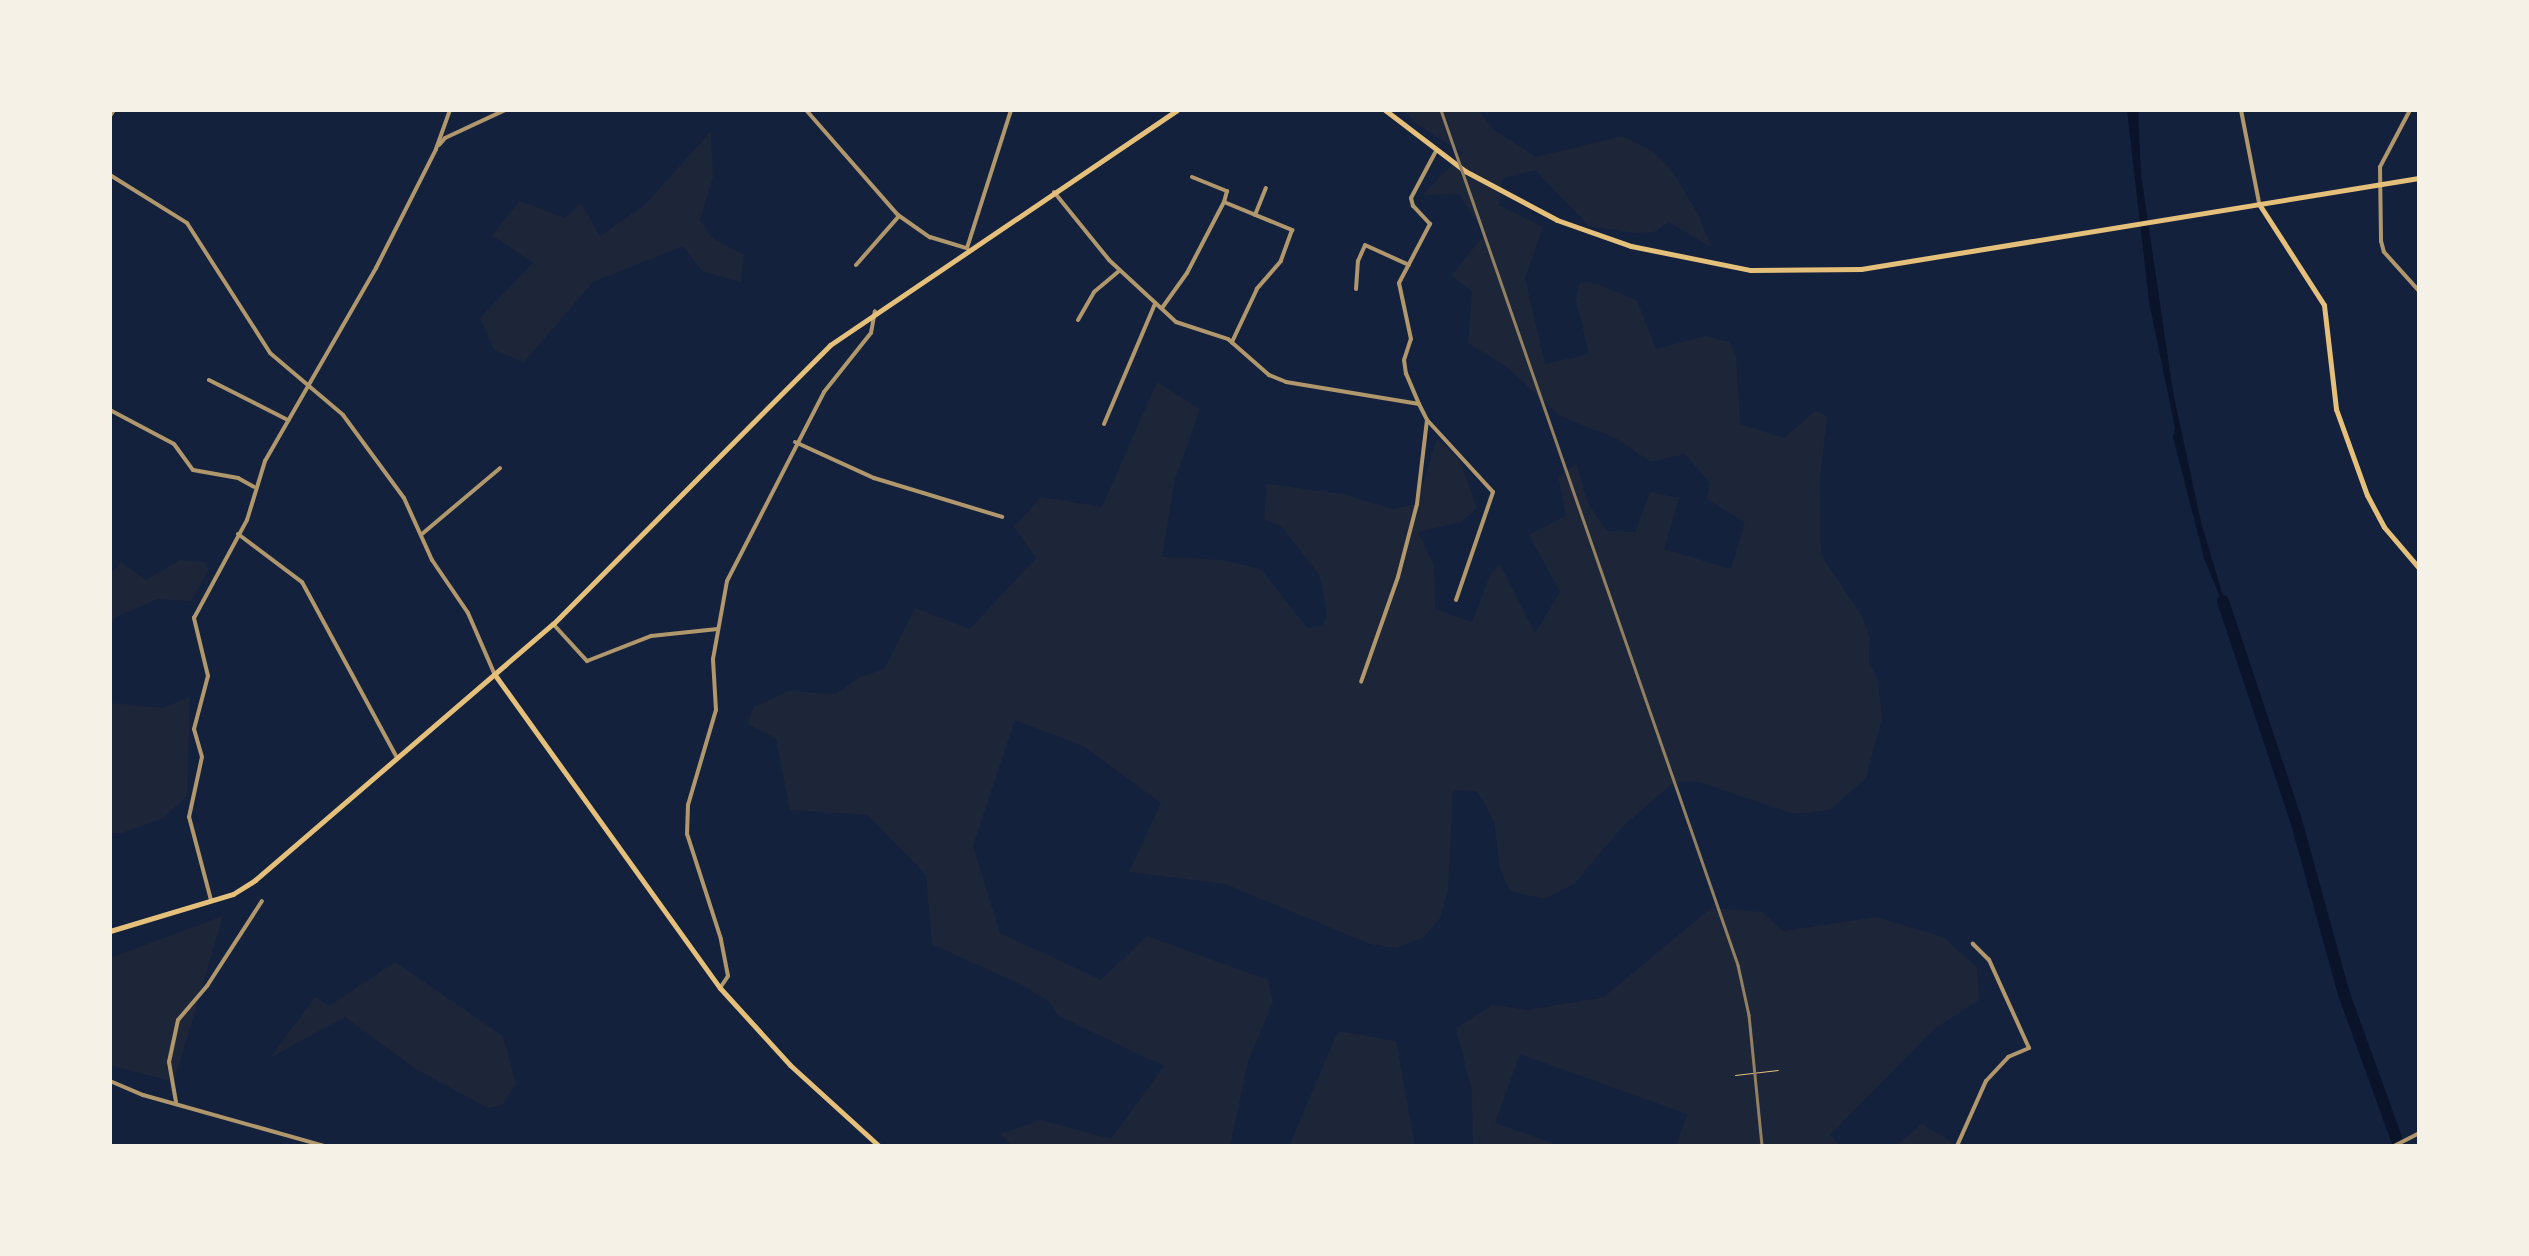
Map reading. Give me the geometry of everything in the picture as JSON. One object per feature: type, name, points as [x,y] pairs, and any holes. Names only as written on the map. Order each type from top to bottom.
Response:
[{"type":"main road","points":[[110,931],[212,900],[255,880],[552,624],[792,378],[875,311],[1177,110]]},
{"type":"main road","points":[[1385,110],[1484,183],[1586,232],[1674,257],[1750,270],[1861,269],[2419,178]]},
{"type":"main road","points":[[2259,204],[2324,306],[2336,409],[2367,495],[2384,527],[2419,568]]},
{"type":"main road","points":[[495,676],[720,988],[813,1088],[879,1146]]},
{"type":"street","points":[[212,900],[190,817],[202,757],[194,729],[208,676],[194,618],[247,520],[254,487],[308,384],[367,285],[436,149],[450,110]]},
{"type":"street","points":[[436,149],[445,138],[505,110]]},
{"type":"street","points":[[806,110],[900,216],[930,238],[968,248],[1011,110]]},
{"type":"street","points":[[2240,110],[2259,204]]},
{"type":"street","points":[[2410,110],[2380,167],[2380,185],[2384,252],[2419,291]]},
{"type":"street","points":[[1436,151],[1411,198],[1430,224],[1399,283],[1411,339],[1404,360],[1426,420],[1493,492],[1456,600]]},
{"type":"street","points":[[110,174],[187,222],[270,353],[343,414],[404,498],[432,560],[468,612],[495,676]]},
{"type":"street","points":[[1161,309],[1188,273],[1227,191],[1192,177]]},
{"type":"street","points":[[1255,215],[1266,188]]},
{"type":"street","points":[[1054,192],[1119,272],[1176,322],[1232,342],[1269,374],[1286,382],[1419,404]]},
{"type":"street","points":[[1224,202],[1292,230],[1280,261],[1258,289],[1232,342]]},
{"type":"street","points":[[856,265],[900,216]]},
{"type":"street","points":[[1356,290],[1358,261],[1365,245],[1409,264]]},
{"type":"street","points":[[1078,320],[1094,292],[1119,272]]},
{"type":"street","points":[[1104,424],[1155,304]]},
{"type":"street","points":[[720,988],[728,976],[721,940],[686,834],[688,805],[716,710],[713,659],[718,629],[736,557],[836,374],[871,333],[875,311]]},
{"type":"street","points":[[209,380],[288,420]]},
{"type":"street","points":[[110,410],[174,444],[194,470],[238,478],[254,487]]},
{"type":"street","points":[[1361,682],[1398,577],[1417,504],[1426,420]]},
{"type":"street","points":[[796,442],[874,478],[1002,517]]},
{"type":"street","points":[[422,534],[500,468]]},
{"type":"street","points":[[238,534],[302,582],[397,758]]},
{"type":"street","points":[[552,624],[587,661],[652,636],[718,629]]},
{"type":"street","points":[[176,1102],[169,1062],[178,1020],[207,986],[262,902]]},
{"type":"street","points":[[1957,1146],[1986,1081],[2008,1057],[2029,1048],[1989,960],[1973,944]]},
{"type":"street","points":[[110,1081],[324,1146]]},
{"type":"street","points":[[2394,1146],[2416,1134]]},
{"type":"path","points":[[1735,1075],[1760,1076],[1778,1070]]},
{"type":"shaded area","points":[[1404,110],[1478,110],[1494,130],[1536,157],[1622,136],[1652,151],[1671,169],[1699,216],[1711,247],[1669,222],[1654,232],[1635,233],[1589,226],[1535,170],[1503,178],[1499,205],[1543,227],[1525,278],[1545,364],[1589,354],[1576,300],[1580,283],[1598,284],[1637,301],[1656,349],[1706,336],[1729,342],[1736,355],[1740,424],[1784,438],[1815,411],[1827,416],[1820,477],[1821,555],[1862,616],[1870,638],[1869,661],[1878,681],[1882,718],[1866,778],[1830,810],[1794,814],[1699,782],[1674,782],[1623,826],[1574,884],[1544,899],[1510,891],[1500,869],[1494,822],[1483,801],[1476,791],[1453,790],[1448,890],[1440,918],[1424,937],[1396,948],[1370,944],[1225,884],[1129,872],[1161,803],[1085,747],[1015,720],[973,846],[1000,933],[1101,980],[1147,936],[1268,980],[1273,1002],[1248,1061],[1230,1146],[1013,1146],[1000,1134],[1040,1120],[1111,1139],[1164,1066],[1059,1016],[1048,1001],[1022,985],[932,944],[926,875],[868,815],[790,810],[776,738],[747,724],[754,707],[788,691],[836,694],[860,677],[884,669],[915,608],[970,629],[1036,558],[1014,527],[1041,497],[1102,507],[1157,382],[1200,409],[1175,479],[1162,557],[1221,560],[1261,569],[1307,628],[1323,627],[1327,614],[1320,576],[1281,526],[1264,520],[1267,484],[1344,494],[1392,509],[1417,504],[1437,439],[1460,461],[1477,508],[1461,522],[1418,532],[1434,565],[1435,609],[1472,622],[1491,573],[1500,564],[1535,633],[1560,592],[1529,535],[1566,516],[1558,476],[1577,464],[1587,502],[1607,531],[1635,532],[1650,492],[1679,498],[1664,549],[1731,569],[1745,522],[1707,499],[1710,483],[1685,454],[1651,462],[1617,439],[1560,416],[1507,367],[1468,343],[1472,291],[1451,276],[1485,234],[1459,194],[1423,195],[1463,153],[1415,123]]},
{"type":"shaded area","points":[[2127,110],[2138,110],[2141,174],[2173,392],[2201,522],[2233,629],[2204,558],[2173,437],[2175,428],[2149,302]]},
{"type":"shaded area","points":[[711,131],[713,177],[700,220],[712,238],[744,255],[741,282],[702,271],[683,246],[593,282],[524,362],[494,350],[480,318],[533,263],[492,235],[520,201],[565,218],[581,203],[600,236],[645,205]]},
{"type":"shaded area","points":[[180,560],[204,562],[209,569],[191,601],[157,599],[114,618],[110,629],[110,574],[121,562],[146,580]]},
{"type":"shaded area","points":[[190,697],[187,796],[163,818],[122,833],[110,833],[110,703],[163,708]]},
{"type":"shaded area","points":[[1711,908],[1762,912],[1783,931],[1876,917],[1943,937],[1977,967],[1979,1000],[1934,1029],[1830,1135],[1840,1146],[1676,1146],[1687,1114],[1520,1054],[1495,1123],[1561,1146],[1473,1146],[1472,1092],[1456,1028],[1493,1005],[1527,1010],[1604,997]]},
{"type":"shaded area","points":[[223,916],[174,1082],[110,1065],[110,958]]},
{"type":"shaded area","points":[[395,962],[503,1036],[516,1084],[502,1105],[488,1108],[416,1069],[345,1017],[271,1057],[315,997],[329,1006]]},
{"type":"shaded area","points":[[1338,1031],[1396,1041],[1415,1146],[1289,1146]]},
{"type":"shaded area","points":[[1922,1124],[1952,1142],[1950,1146],[1896,1146]]},
{"type":"waterway","points":[[2223,601],[2296,820],[2344,994],[2399,1146]]},
{"type":"railway","points":[[1441,110],[1738,965],[1749,1015],[1762,1146]]}]
